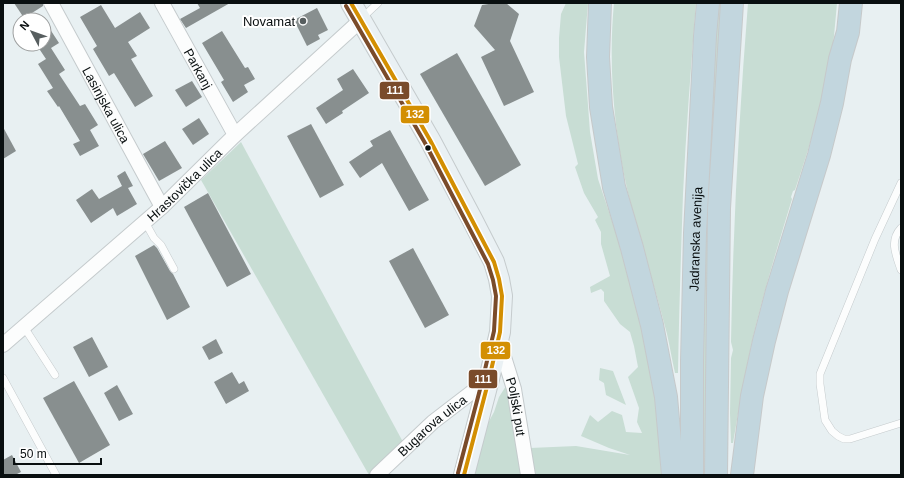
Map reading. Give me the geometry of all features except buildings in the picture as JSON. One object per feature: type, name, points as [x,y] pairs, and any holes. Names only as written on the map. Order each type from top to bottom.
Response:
[{"type":"highway","name":"Jadranska avenija","points":[[692,475],[694,233],[708,3]]},
{"type":"highway","name":"Jadranska avenija","points":[[716,475],[719,208],[732,3]]},
{"type":"highway","points":[[840,59],[839,29],[842,3]]},
{"type":"highway","points":[[742,475],[752,396],[764,341],[777,291],[819,155],[832,103],[840,59],[848,32],[851,3]]},
{"type":"highway","points":[[600,6],[598,57],[601,107],[614,187],[652,325],[666,397],[674,475]]},
{"type":"main road","points":[[356,11],[434,147],[494,262],[499,279],[502,296],[500,332],[464,475]]},
{"type":"street","name":"Lasinjska ulica","points":[[51,3],[162,207]]},
{"type":"street","name":"Parkanj","points":[[162,3],[235,135]]},
{"type":"street","name":"Hrastovička ulica","points":[[3,345],[162,207],[235,135],[356,11]]},
{"type":"street","name":"Poljski put","points":[[498,339],[514,389],[528,475]]},
{"type":"street","name":"Bugarova ulica","points":[[377,475],[433,422],[489,379]]},
{"type":"lane","points":[[356,11],[378,3]]},
{"type":"lane","points":[[901,183],[872,246],[820,374],[820,384],[827,426],[838,436],[844,439],[850,439],[901,423]]},
{"type":"lane","points":[[145,222],[154,238],[161,245],[174,269]]},
{"type":"lane","points":[[901,228],[894,240],[901,270]]},
{"type":"lane","points":[[24,327],[55,375]]},
{"type":"lane","points":[[3,378],[56,475]]},
{"type":"green space","points":[[566,3],[588,3],[584,52],[590,132],[598,179],[642,311],[652,357],[667,475],[534,475],[530,448],[576,446],[630,455],[581,436],[590,415],[598,422],[612,411],[622,415],[626,432],[642,433],[637,422],[639,408],[628,377],[638,367],[630,332],[620,324],[604,301],[604,292],[601,289],[591,293],[590,287],[610,276],[601,244],[601,232],[595,220],[598,217],[584,193],[575,167],[578,164],[566,116],[559,57],[559,38],[561,14]]},
{"type":"green space","points":[[614,3],[696,3],[683,194],[678,373],[675,373],[667,334],[623,170],[616,123],[612,75],[612,27]]},
{"type":"green space","points":[[719,3],[724,3],[707,475],[701,475],[703,285],[711,98]]},
{"type":"green space","points":[[748,3],[837,3],[831,56],[823,95],[807,152],[795,190],[793,191],[791,197],[792,199],[762,302],[747,363],[733,443],[731,443],[730,413],[731,358],[733,350],[731,342],[733,257],[739,130]]},
{"type":"green space","points":[[241,142],[403,442],[369,475],[201,180]]},
{"type":"green space","points":[[600,368],[613,371],[626,405],[606,395],[604,383],[599,380]]},
{"type":"green space","points":[[506,386],[521,475],[472,475],[487,425],[494,412],[499,397]]},
{"type":"transit line","name":"132","points":[[351,3],[430,140],[494,262],[499,279],[502,296],[500,332],[464,475]]},
{"type":"transit line","name":"111","points":[[346,6],[425,143],[488,264],[493,280],[496,296],[494,331],[458,473]]},
{"type":"place","name":"Novamat","points":[[303,21]]}]
